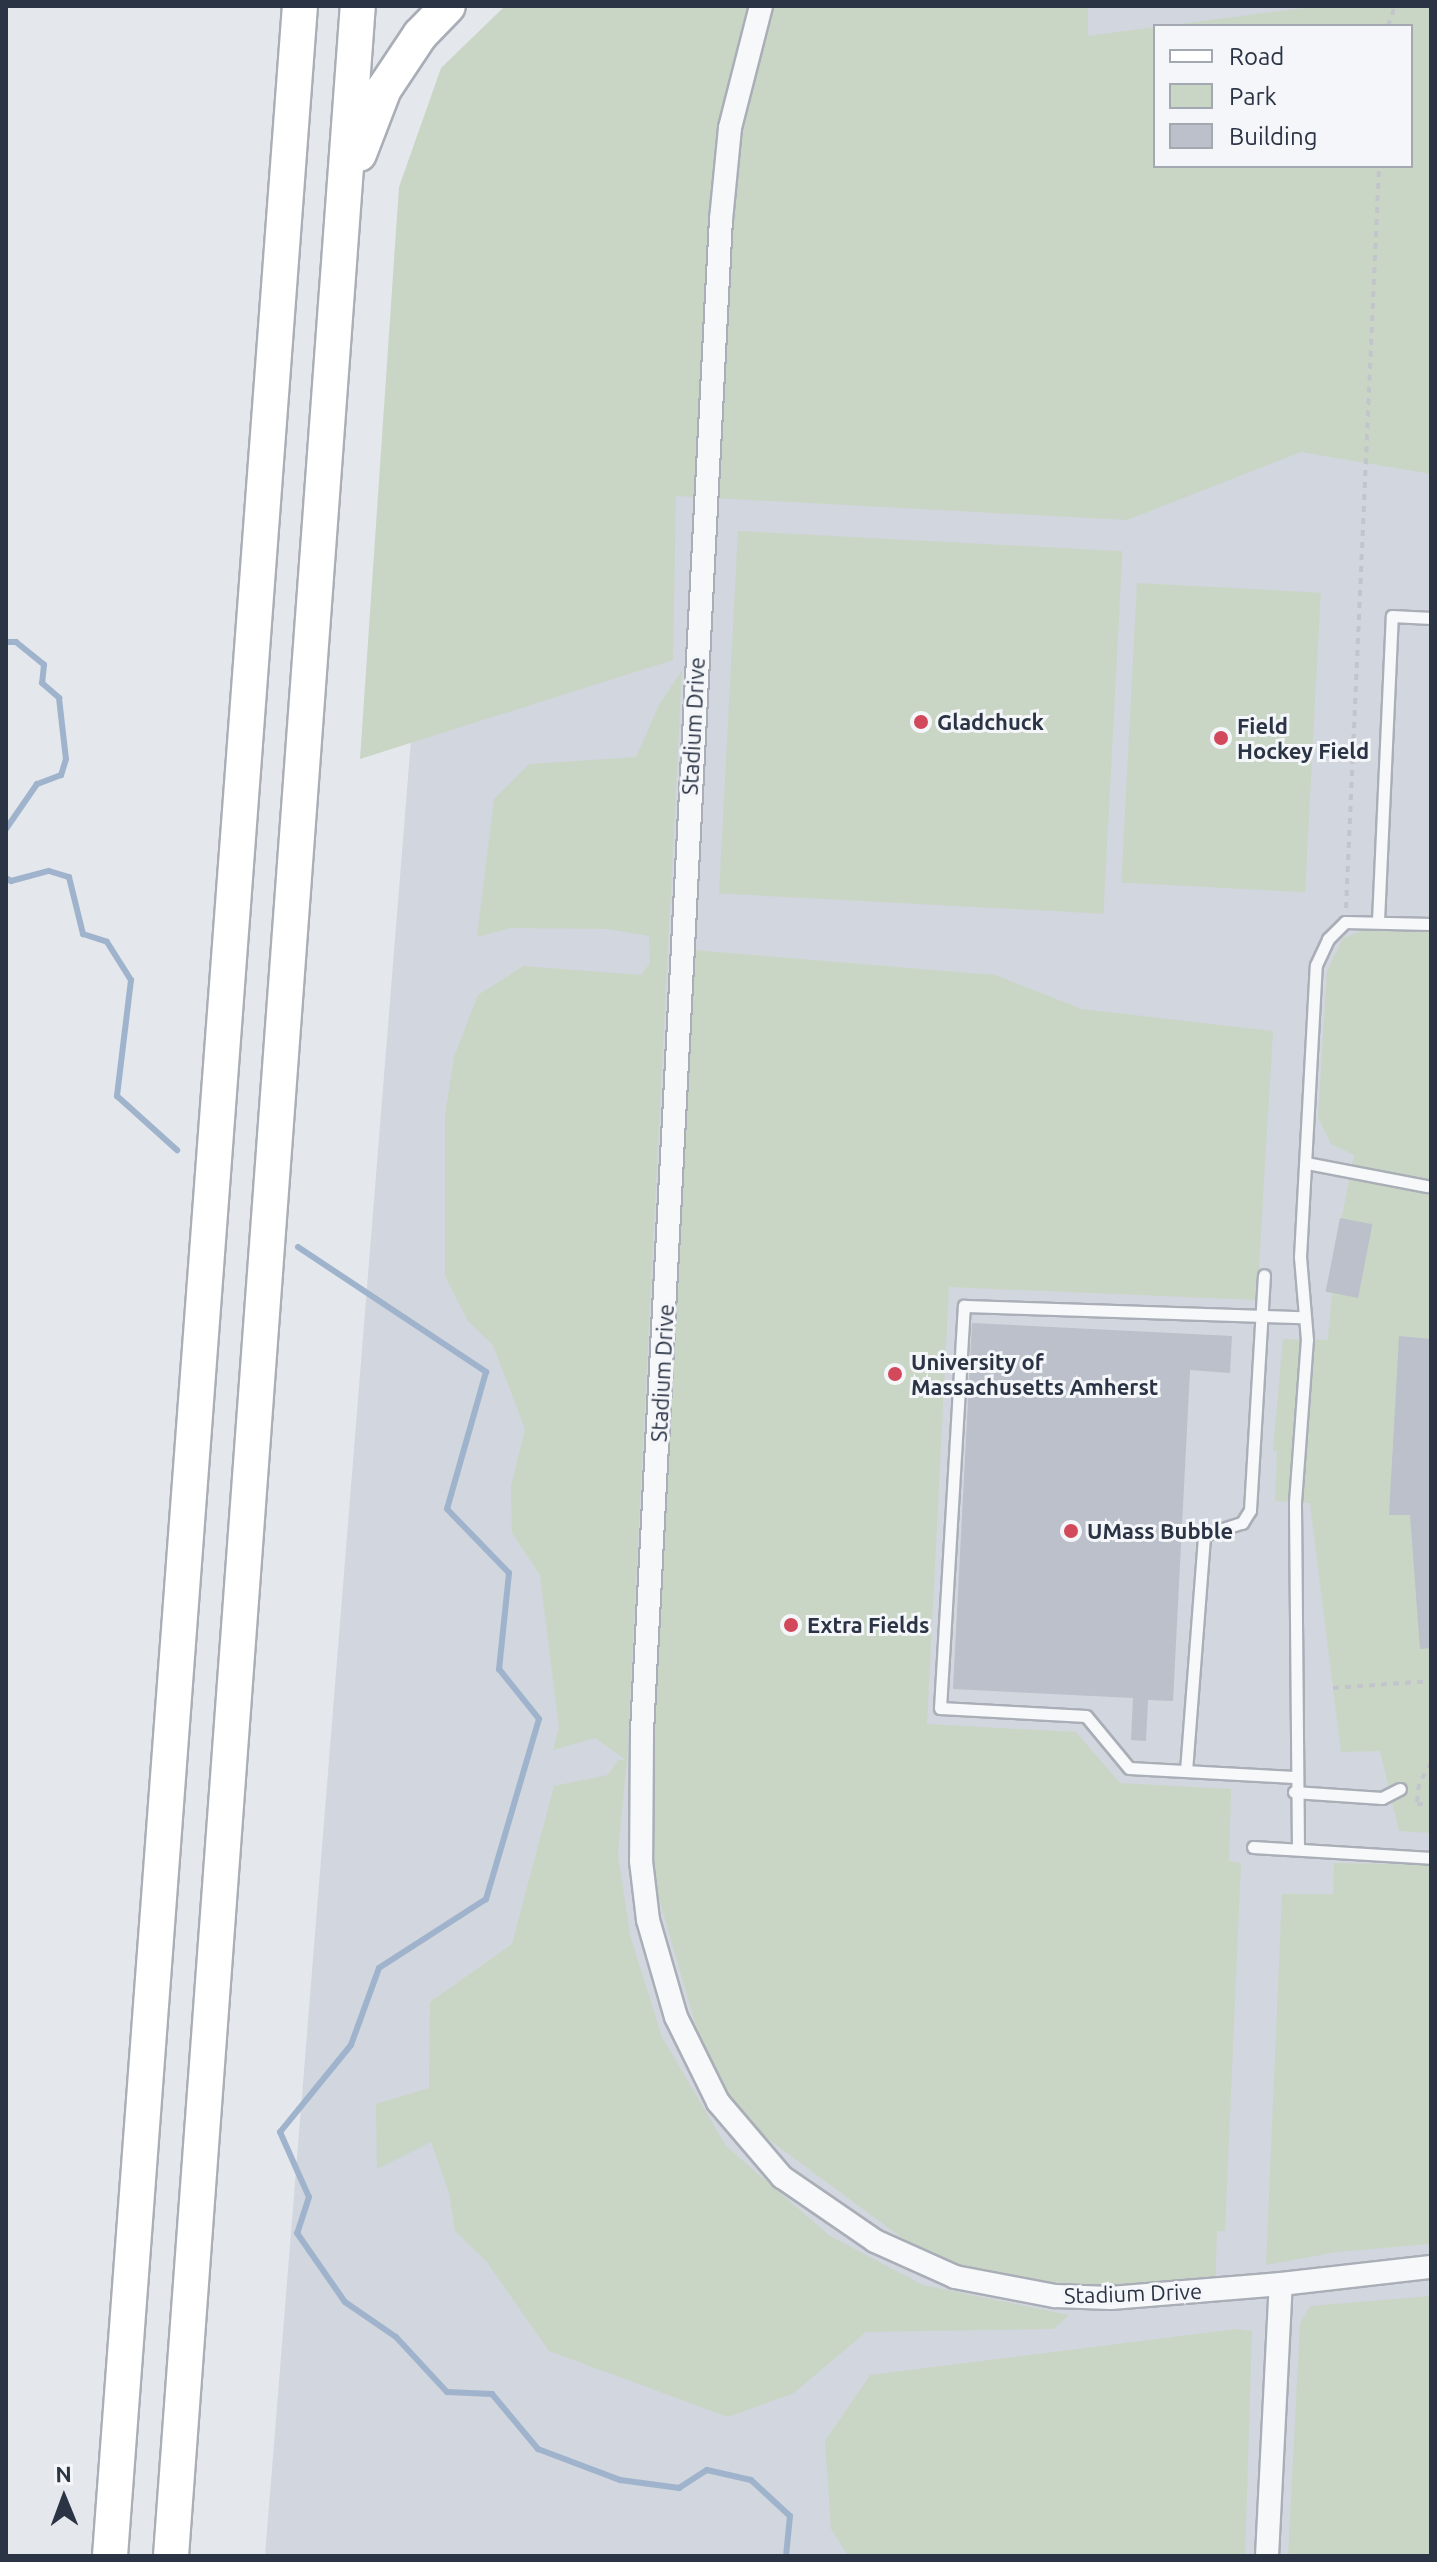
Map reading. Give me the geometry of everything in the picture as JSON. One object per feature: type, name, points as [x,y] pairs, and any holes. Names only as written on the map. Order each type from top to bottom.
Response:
[{"type":"main road","points":[[110,2556],[300,6]]},
{"type":"main road","points":[[171,2556],[358,6]]},
{"type":"main road","points":[[343,204],[384,89],[420,35],[448,6]]},
{"type":"street","name":"Stadium Drive","points":[[761,6],[730,128],[721,219],[642,1732],[641,1861],[648,1920],[676,2017],[718,2102],[782,2177],[875,2241],[955,2277],[1055,2296],[1111,2298],[1281,2284],[1431,2267]]},
{"type":"street","points":[[1267,2556],[1281,2284]]},
{"type":"lane","points":[[1378,921],[1392,616],[1431,618]]},
{"type":"lane","points":[[1298,1849],[1294,1792],[1295,1502],[1307,1340],[1300,1257],[1316,965],[1328,939],[1345,922],[1431,924]]},
{"type":"lane","points":[[1306,1163],[1427,1186]]},
{"type":"lane","points":[[1186,1771],[1204,1535],[1242,1523],[1250,1510],[1264,1275]]},
{"type":"lane","points":[[1294,1777],[1129,1768],[1086,1716],[940,1708],[964,1306],[1193,1315],[1234,1311],[1263,1317],[1304,1317]]},
{"type":"lane","points":[[1294,1792],[1382,1798],[1400,1789]]},
{"type":"lane","points":[[1253,1847],[1431,1858]]},
{"type":"path","points":[[1345,922],[1379,168]]},
{"type":"path","points":[[1333,1688],[1431,1681]]},
{"type":"path","points":[[1431,1763],[1419,1784],[1417,1804],[1431,1804]]},
{"type":"shaded area","name":"University of Massachusetts Amherst","points":[[584,6],[1431,6],[1431,2556],[265,2556],[455,193]]},
{"type":"green space","points":[[505,6],[1088,6],[1088,36],[1153,27],[1153,168],[1413,168],[1413,24],[1179,24],[1319,6],[1431,6],[1431,474],[1301,452],[1127,520],[676,496],[673,660],[360,759],[399,187],[441,68]]},
{"type":"green space","name":"Gladchuck","points":[[738,531],[1122,551],[1103,914],[719,894]]},
{"type":"green space","name":"Field Hockey Field","points":[[1137,583],[1321,593],[1305,892],[1121,883]]},
{"type":"green space","points":[[682,670],[627,1760],[618,1853],[630,1935],[662,2037],[726,2146],[830,2236],[923,2285],[1069,2315],[1054,2329],[866,2332],[794,2393],[728,2417],[549,2351],[486,2261],[455,2231],[449,2193],[431,2142],[377,2169],[376,2104],[429,2088],[430,2002],[512,1944],[554,1786],[608,1775],[618,1760],[626,1760],[595,1738],[553,1750],[559,1728],[540,1575],[512,1533],[511,1486],[525,1429],[493,1345],[468,1321],[445,1276],[445,1115],[454,1057],[478,995],[523,966],[641,975],[650,963],[649,936],[607,929],[511,928],[477,937],[494,799],[529,764],[636,757],[659,705]]},
{"type":"green space","points":[[1372,927],[1431,931],[1431,1833],[1399,1831],[1380,1751],[1341,1752],[1310,1503],[1275,1501],[1277,1451],[1273,1450],[1283,1339],[1328,1340],[1332,1293],[1327,1292],[1354,1155],[1331,1144],[1318,1117],[1327,971],[1343,938]]},
{"type":"green space","name":"Extra Fields","points":[[682,949],[995,975],[1082,1009],[1273,1031],[1257,1300],[949,1287],[927,1724],[1076,1732],[1120,1783],[1231,1789],[1229,1861],[1241,1863],[1225,2231],[1217,2231],[1215,2291],[955,2277],[718,2102],[641,1837]]},
{"type":"green space","points":[[1334,1863],[1431,1865],[1431,2244],[1337,2252],[1266,2265],[1282,1894],[1333,1894]]},
{"type":"green space","points":[[1431,2296],[1431,2556],[1288,2556],[1300,2324],[1310,2306]]},
{"type":"green space","points":[[1236,2329],[1252,2331],[1245,2556],[848,2556],[831,2529],[825,2441],[870,2375]]},
{"type":"building","points":[[1340,1218],[1372,1224],[1358,1298],[1326,1292]]},
{"type":"building","name":"UMass Bubble","points":[[972,1323],[1232,1336],[1230,1373],[1190,1370],[1173,1701],[1148,1700],[1146,1741],[1131,1740],[1133,1698],[953,1689]]},
{"type":"building","points":[[1399,1336],[1431,1339],[1431,1648],[1420,1649],[1410,1515],[1389,1515]]},
{"type":"waterway","points":[[6,642],[16,642],[44,665],[42,683],[59,698],[66,759],[61,775],[37,784],[6,829]]},
{"type":"waterway","points":[[6,878],[11,881],[49,871],[69,877],[83,934],[107,942],[131,980],[117,1096],[177,1150]]},
{"type":"waterway","points":[[298,1247],[486,1372],[447,1509],[509,1573],[499,1669],[539,1719],[486,1899],[379,1968],[351,2045],[280,2132],[309,2197],[297,2233],[345,2302],[396,2337],[447,2392],[492,2394],[538,2449],[620,2480],[679,2488],[707,2470],[751,2480],[790,2516],[786,2556]]},
{"type":"place","name":"Gladchuck","points":[[921,722]]},
{"type":"place","name":"Field Hockey Field","points":[[1221,738]]},
{"type":"place","name":"University of Massachusetts Amherst","points":[[895,1374]]},
{"type":"place","name":"UMass Bubble","points":[[1071,1531]]},
{"type":"place","name":"Extra Fields","points":[[791,1625]]}]
